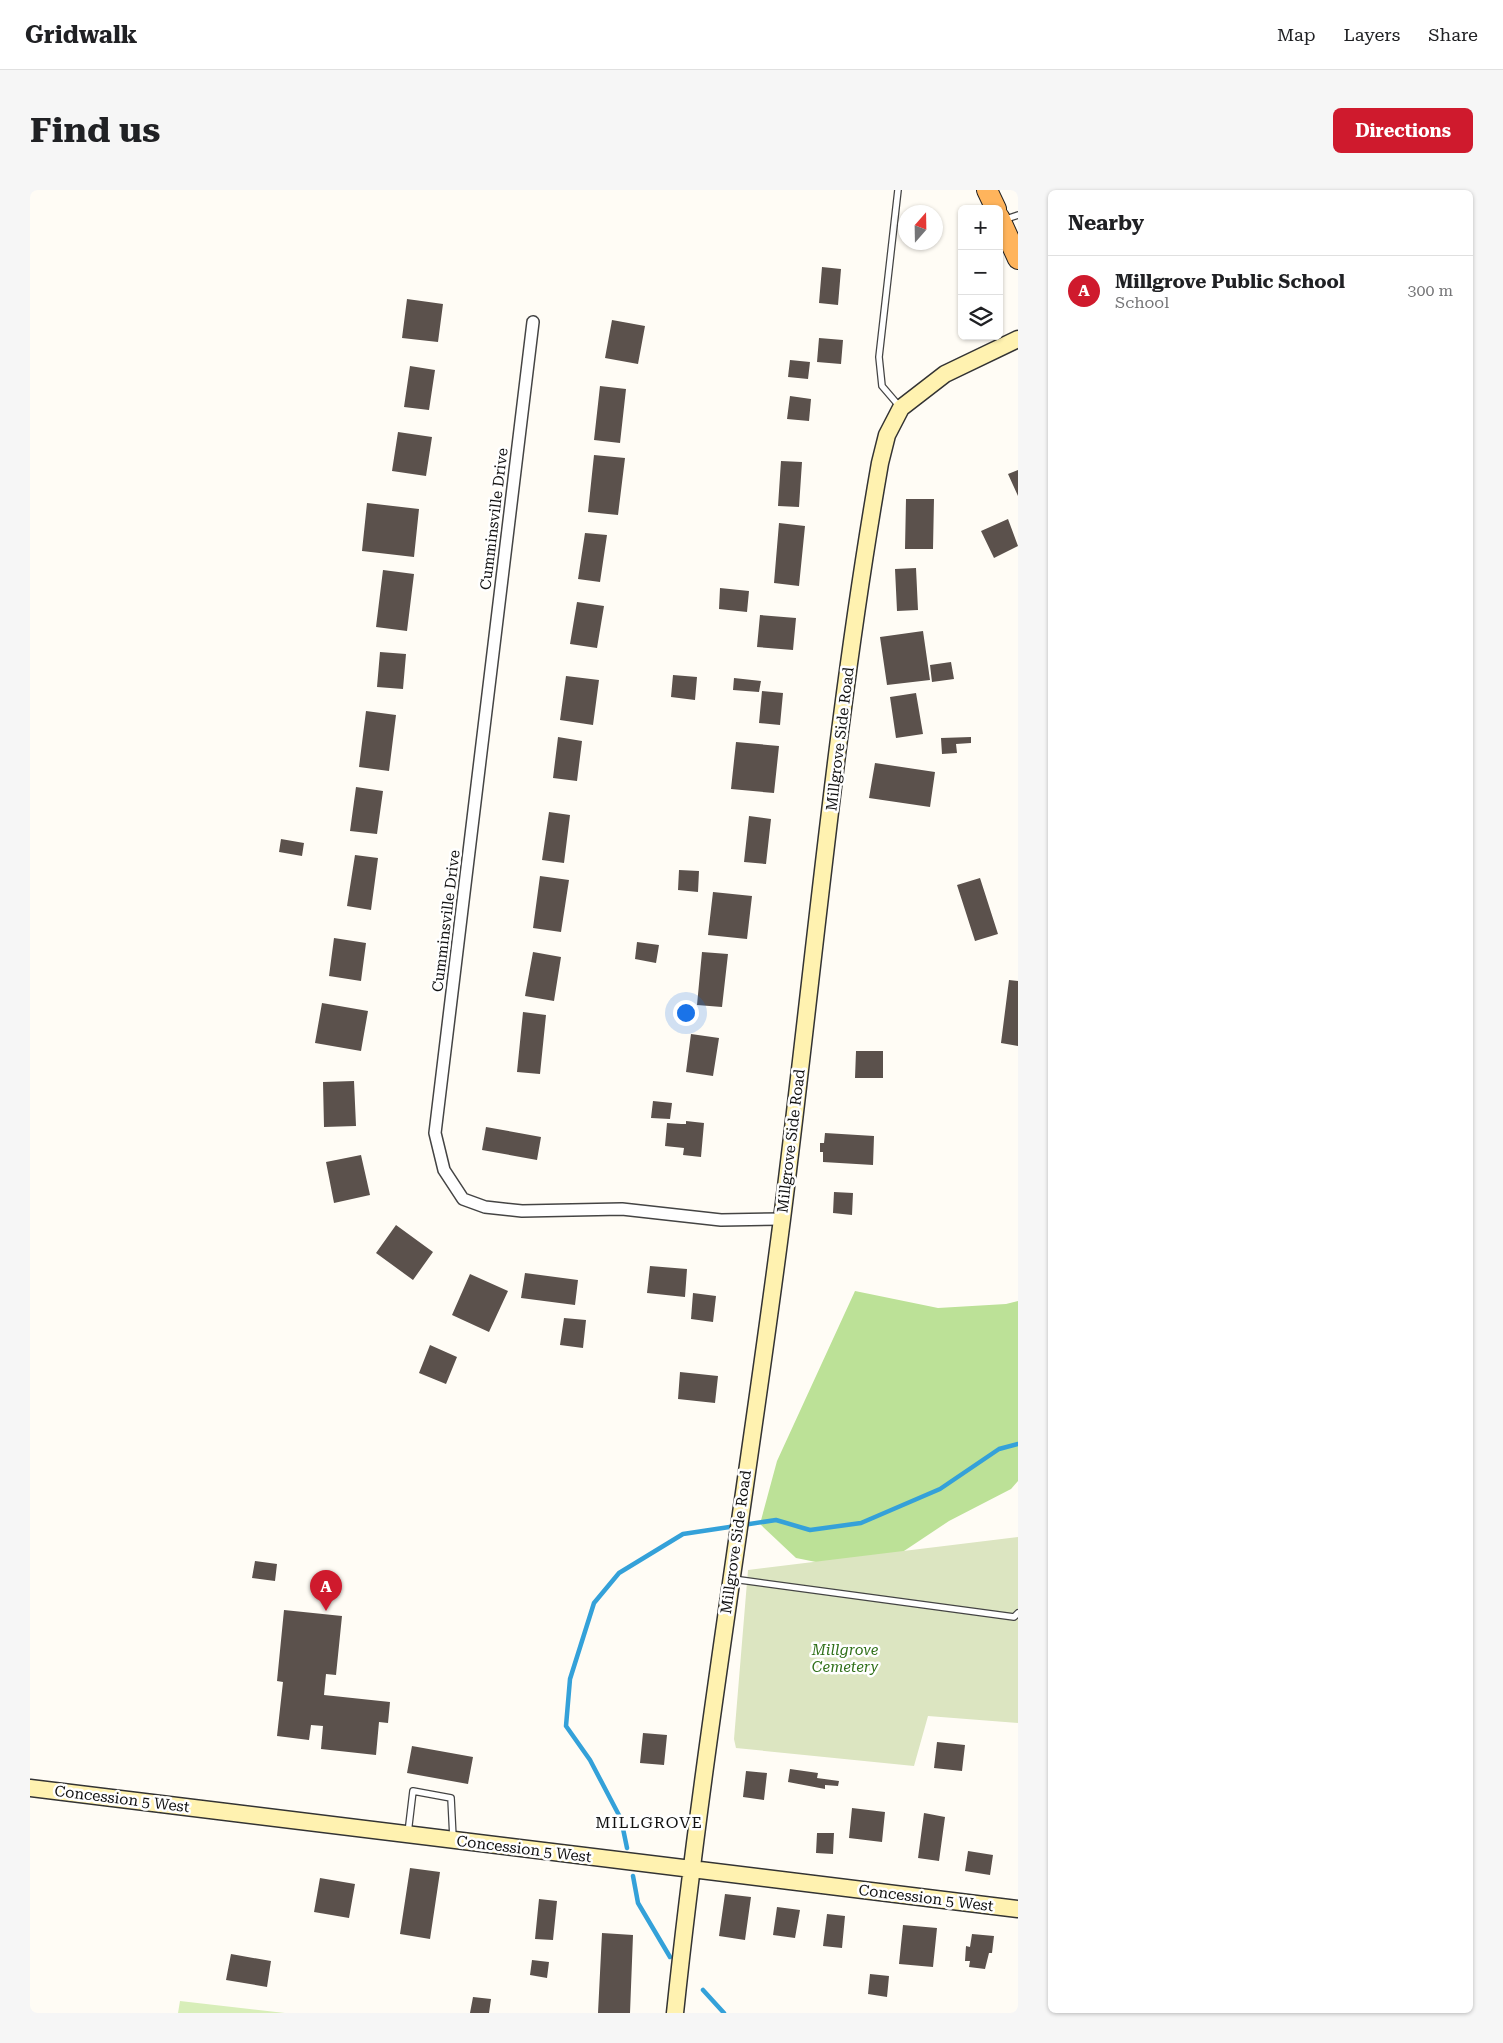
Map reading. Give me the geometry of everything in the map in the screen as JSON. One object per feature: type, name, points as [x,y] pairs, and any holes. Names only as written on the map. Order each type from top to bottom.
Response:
[{"type":"highway","points":[[987,190],[997,205]]},
{"type":"highway","points":[[1003,215],[1018,259]]},
{"type":"main road","name":"Millgrove Side Road","points":[[675,2013],[690,1869],[782,1219],[841,721],[880,463],[887,435],[902,408],[945,374],[1018,338]]},
{"type":"main road","name":"Concession 5 West","points":[[30,1788],[1018,1909]]},
{"type":"street","name":"Cumminsville Drive","points":[[533,322],[435,1133],[444,1170],[463,1199],[485,1207],[522,1211],[622,1210],[721,1220],[782,1219]]},
{"type":"lane","points":[[898,190],[879,357],[882,386],[902,408]]},
{"type":"lane","points":[[731,1579],[1014,1617],[1018,1612]]},
{"type":"lane","points":[[408,1834],[413,1791],[451,1798],[453,1840]]},
{"type":"green space","points":[[855,1291],[938,1308],[1006,1304],[1018,1301],[1018,1481],[1011,1489],[949,1521],[871,1573],[796,1558],[760,1524],[777,1461]]},
{"type":"green space","name":"Millgrove Cemetery","points":[[1018,1537],[1018,1723],[928,1716],[914,1766],[736,1748],[734,1739],[748,1570]]},
{"type":"green space","points":[[180,2001],[285,2013],[178,2013]]},
{"type":"building","points":[[822,267],[841,269],[838,305],[819,303]]},
{"type":"building","points":[[407,299],[443,304],[438,342],[402,338]]},
{"type":"building","points":[[612,320],[645,326],[638,364],[605,358]]},
{"type":"building","points":[[819,338],[843,340],[841,364],[817,362]]},
{"type":"building","points":[[790,360],[810,362],[808,379],[788,377]]},
{"type":"building","points":[[410,366],[435,370],[429,410],[404,407]]},
{"type":"building","points":[[600,386],[626,389],[620,443],[594,440]]},
{"type":"building","points":[[790,396],[811,399],[809,421],[787,419]]},
{"type":"building","points":[[398,432],[432,437],[426,476],[392,471]]},
{"type":"building","points":[[594,455],[625,458],[618,515],[588,512]]},
{"type":"building","points":[[781,461],[802,462],[799,507],[778,506]]},
{"type":"building","points":[[1018,470],[1018,496],[1008,474]]},
{"type":"building","points":[[906,499],[934,499],[933,549],[905,549]]},
{"type":"building","points":[[367,503],[419,509],[414,557],[362,551]]},
{"type":"building","points":[[1008,519],[1018,546],[994,558],[981,531]]},
{"type":"building","points":[[779,523],[805,526],[799,586],[774,583]]},
{"type":"building","points":[[585,533],[607,535],[600,582],[578,579]]},
{"type":"building","points":[[916,568],[918,610],[897,611],[895,569]]},
{"type":"building","points":[[383,570],[414,574],[407,631],[376,627]]},
{"type":"building","points":[[720,588],[749,591],[747,612],[719,609]]},
{"type":"building","points":[[577,602],[604,606],[597,648],[570,644]]},
{"type":"building","points":[[760,615],[796,618],[793,650],[757,647]]},
{"type":"building","points":[[923,631],[930,680],[887,685],[880,637]]},
{"type":"building","points":[[380,652],[406,654],[403,689],[377,687]]},
{"type":"building","points":[[951,662],[954,679],[932,682],[930,665]]},
{"type":"building","points":[[673,675],[697,677],[695,700],[671,697]]},
{"type":"building","points":[[566,676],[599,680],[593,725],[560,720]]},
{"type":"building","points":[[734,678],[761,681],[759,692],[733,690]]},
{"type":"building","points":[[762,691],[783,693],[780,725],[759,723]]},
{"type":"building","points":[[916,693],[923,734],[896,738],[890,697]]},
{"type":"building","points":[[366,711],[396,715],[389,771],[359,767]]},
{"type":"building","points":[[558,737],[582,741],[577,781],[553,778]]},
{"type":"building","points":[[971,737],[971,743],[956,744],[957,753],[942,754],[941,738]]},
{"type":"building","points":[[736,742],[779,746],[774,793],[731,789]]},
{"type":"building","points":[[875,763],[935,772],[930,807],[869,798]]},
{"type":"building","points":[[356,787],[383,791],[377,834],[350,831]]},
{"type":"building","points":[[549,812],[570,815],[564,863],[542,860]]},
{"type":"building","points":[[749,816],[771,819],[766,864],[744,862]]},
{"type":"building","points":[[281,839],[304,843],[302,856],[279,852]]},
{"type":"building","points":[[355,855],[378,858],[371,910],[347,906]]},
{"type":"building","points":[[679,870],[699,871],[698,892],[678,890]]},
{"type":"building","points":[[540,876],[569,880],[561,932],[533,928]]},
{"type":"building","points":[[980,878],[998,934],[975,941],[957,885]]},
{"type":"building","points":[[713,892],[752,896],[747,939],[708,935]]},
{"type":"building","points":[[334,938],[366,943],[361,981],[329,976]]},
{"type":"building","points":[[637,942],[659,945],[656,963],[635,959]]},
{"type":"building","points":[[533,952],[561,957],[554,1001],[525,996]]},
{"type":"building","points":[[702,952],[728,954],[722,1007],[697,1005]]},
{"type":"building","points":[[1009,980],[1018,981],[1018,1046],[1001,1043]]},
{"type":"building","points":[[322,1003],[368,1011],[361,1051],[315,1043]]},
{"type":"building","points":[[523,1012],[546,1015],[540,1074],[517,1072]]},
{"type":"building","points":[[691,1034],[719,1038],[713,1076],[686,1072]]},
{"type":"building","points":[[856,1051],[883,1051],[883,1078],[855,1078]]},
{"type":"building","points":[[354,1081],[356,1126],[324,1127],[323,1082]]},
{"type":"building","points":[[653,1101],[672,1103],[670,1119],[651,1118]]},
{"type":"building","points":[[686,1121],[704,1123],[701,1157],[683,1155],[684,1148],[665,1146],[667,1123],[686,1124]]},
{"type":"building","points":[[486,1127],[541,1137],[537,1160],[482,1150]]},
{"type":"building","points":[[825,1133],[874,1136],[873,1165],[823,1162],[823,1152],[820,1152],[820,1143],[824,1143]]},
{"type":"building","points":[[361,1155],[370,1195],[334,1203],[326,1162]]},
{"type":"building","points":[[834,1192],[853,1193],[852,1215],[833,1213]]},
{"type":"building","points":[[396,1225],[433,1252],[413,1280],[376,1253]]},
{"type":"building","points":[[650,1266],[687,1269],[685,1297],[647,1293]]},
{"type":"building","points":[[525,1273],[578,1280],[575,1305],[521,1298]]},
{"type":"building","points":[[470,1274],[508,1291],[489,1332],[452,1315]]},
{"type":"building","points":[[693,1293],[716,1296],[713,1322],[691,1319]]},
{"type":"building","points":[[564,1318],[586,1320],[583,1348],[560,1345]]},
{"type":"building","points":[[430,1345],[457,1357],[446,1384],[419,1373]]},
{"type":"building","points":[[680,1372],[718,1376],[715,1403],[678,1399]]},
{"type":"building","points":[[255,1561],[277,1564],[275,1581],[252,1578]]},
{"type":"building","points":[[284,1610],[342,1616],[336,1675],[326,1674],[324,1695],[390,1702],[388,1723],[379,1722],[376,1755],[321,1749],[323,1726],[311,1725],[309,1740],[277,1736],[283,1682],[277,1681]]},
{"type":"building","points":[[643,1733],[667,1735],[664,1765],[640,1763]]},
{"type":"building","points":[[937,1742],[965,1745],[962,1771],[934,1768]]},
{"type":"building","points":[[412,1746],[473,1757],[468,1784],[407,1773]]},
{"type":"building","points":[[790,1769],[818,1773],[817,1778],[839,1781],[838,1786],[825,1785],[825,1789],[788,1782]]},
{"type":"building","points":[[746,1771],[767,1773],[764,1800],[743,1797]]},
{"type":"building","points":[[852,1808],[885,1812],[882,1842],[849,1838]]},
{"type":"building","points":[[924,1813],[945,1817],[939,1861],[918,1858]]},
{"type":"building","points":[[817,1833],[834,1833],[833,1854],[816,1853]]},
{"type":"building","points":[[968,1851],[993,1855],[990,1875],[965,1871]]},
{"type":"building","points":[[410,1868],[440,1872],[430,1939],[400,1934]]},
{"type":"building","points":[[320,1878],[355,1884],[349,1918],[314,1912]]},
{"type":"building","points":[[725,1894],[751,1897],[745,1940],[719,1936]]},
{"type":"building","points":[[539,1899],[557,1901],[553,1940],[535,1939]]},
{"type":"building","points":[[777,1907],[800,1910],[795,1938],[773,1935]]},
{"type":"building","points":[[827,1914],[845,1916],[842,1948],[823,1946]]},
{"type":"building","points":[[903,1925],[937,1928],[933,1967],[899,1964]]},
{"type":"building","points":[[602,1933],[633,1935],[630,2013],[598,2013]]},
{"type":"building","points":[[972,1934],[994,1936],[992,1953],[989,1953],[985,1969],[969,1967],[970,1961],[965,1961],[966,1946],[970,1947]]},
{"type":"building","points":[[231,1954],[271,1961],[267,1987],[226,1980]]},
{"type":"building","points":[[532,1960],[549,1962],[547,1978],[530,1975]]},
{"type":"building","points":[[870,1974],[889,1976],[887,1997],[868,1994]]},
{"type":"building","points":[[473,1997],[491,1999],[489,2013],[470,2013]]},
{"type":"waterway","points":[[743,1525],[776,1520],[810,1530],[861,1523],[940,1489],[999,1449],[1018,1444]]},
{"type":"waterway","points":[[627,1848],[621,1819],[590,1760],[566,1726],[570,1679],[594,1603],[619,1573],[683,1534],[736,1526]]},
{"type":"waterway","points":[[633,1876],[638,1903],[670,1957]]},
{"type":"waterway","points":[[703,1990],[724,2013]]},
{"type":"place","name":"Millgrove Public School","points":[[326,1611]]},
{"type":"district","name":"MILLGROVE","points":[[649,1822]]}]
